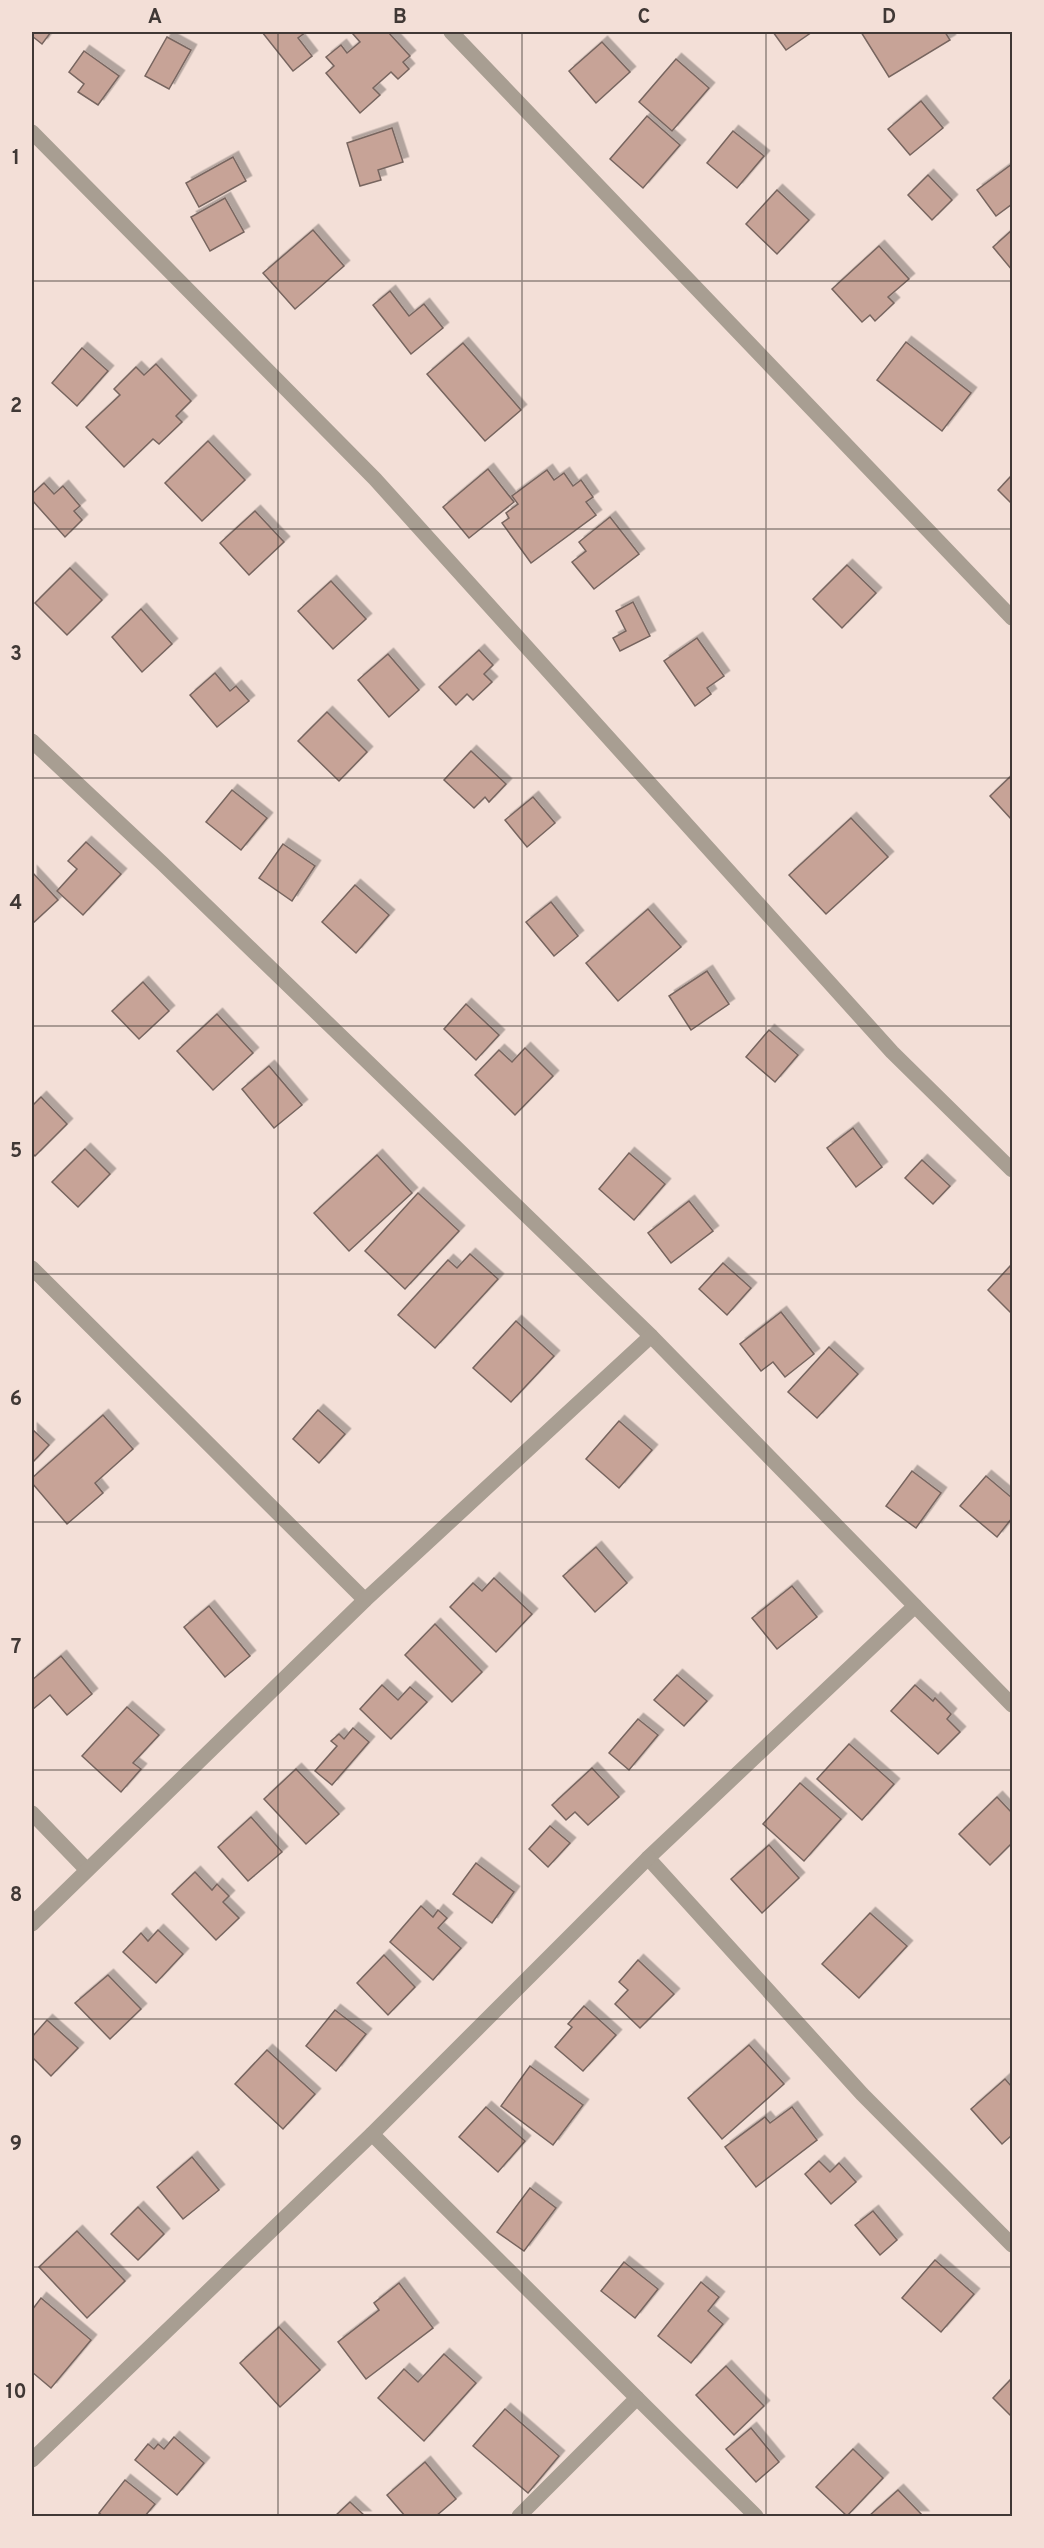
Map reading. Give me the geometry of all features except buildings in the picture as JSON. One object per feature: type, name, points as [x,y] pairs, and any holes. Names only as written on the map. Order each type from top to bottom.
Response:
[{"type":"street","points":[[451,32],[1012,618]]},
{"type":"street","points":[[32,132],[375,479],[877,1036],[1012,1170]]},
{"type":"street","points":[[32,741],[339,1033],[651,1336],[1012,1705]]},
{"type":"street","points":[[32,1268],[365,1600]]},
{"type":"street","points":[[32,1924],[365,1600],[651,1336]]},
{"type":"street","points":[[32,2460],[372,2134],[648,1858],[915,1606]]},
{"type":"street","points":[[32,1813],[86,1869]]},
{"type":"street","points":[[648,1858],[862,2094],[1012,2245]]},
{"type":"street","points":[[372,2134],[756,2517]]},
{"type":"street","points":[[519,2517],[637,2398]]}]
